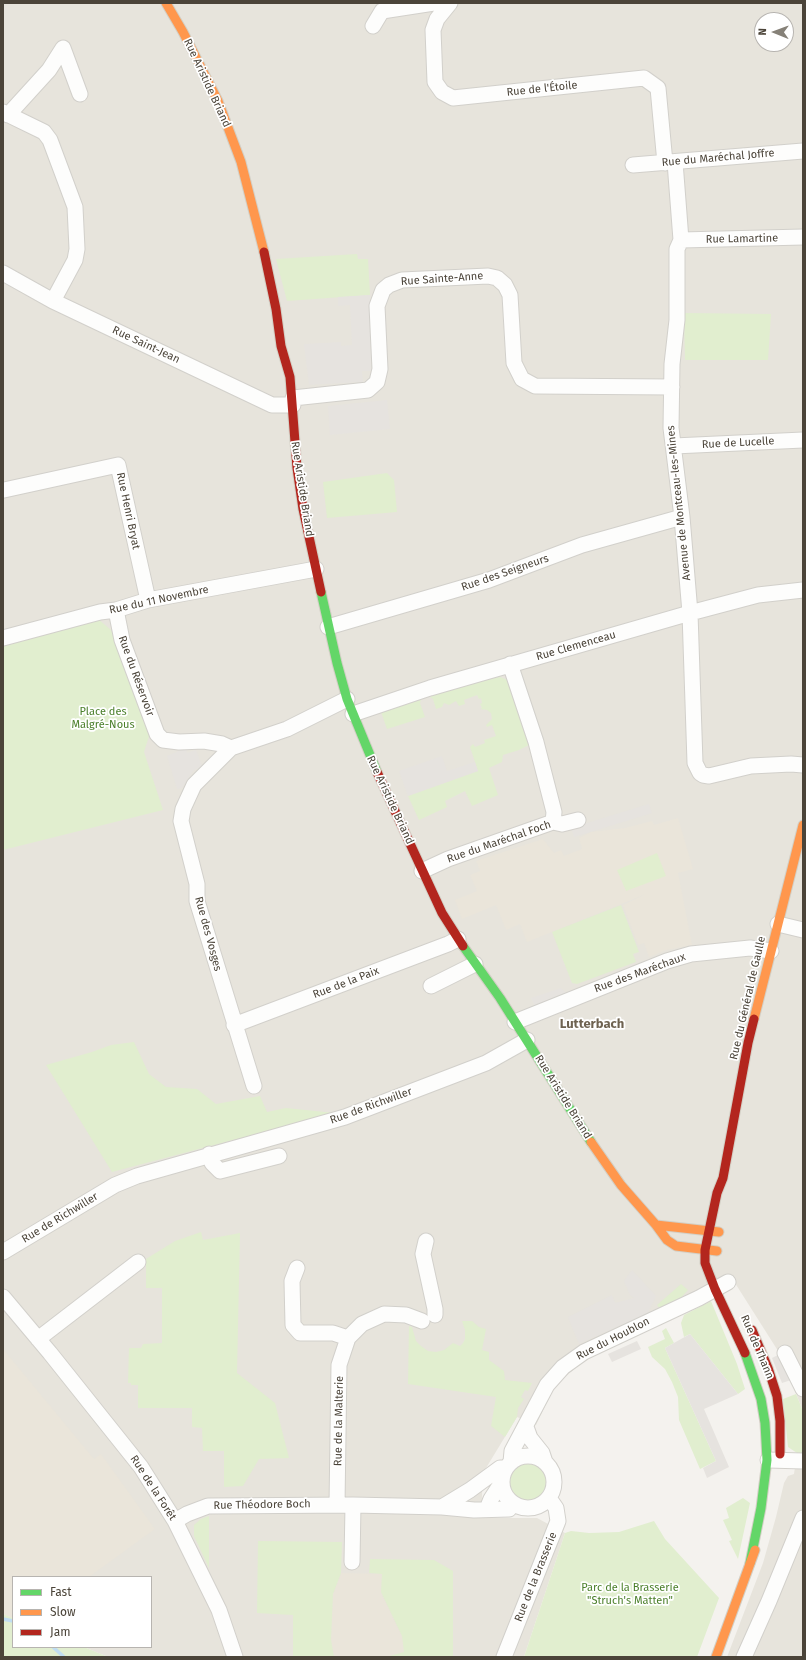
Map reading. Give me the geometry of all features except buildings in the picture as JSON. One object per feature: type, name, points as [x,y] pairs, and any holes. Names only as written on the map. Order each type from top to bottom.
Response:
[{"type":"main road","name":"Rue Aristide Briand","points":[[166,3],[218,101],[241,162],[263,248],[276,309],[281,346],[290,378],[293,402],[293,429],[303,508],[328,627],[347,699],[366,748],[442,913],[527,1040],[579,1125],[621,1185],[667,1240],[676,1246],[705,1250],[718,1245]]},
{"type":"main road","name":"Rue du Général de Gaulle","points":[[705,1250],[717,1193],[723,1178],[748,1043],[803,825]]},
{"type":"main road","name":"Rue du Général de Gaulle","points":[[723,1178],[726,1191],[724,1203]]},
{"type":"main road","points":[[718,1245],[721,1221]]},
{"type":"main road","points":[[656,1225],[674,1228],[709,1230],[718,1245]]},
{"type":"main road","name":"Rue de Thann","points":[[705,1250],[705,1263],[724,1283],[740,1338],[755,1379],[775,1463]]},
{"type":"main road","name":"Rue de Thann","points":[[748,1322],[768,1368],[777,1396],[780,1421],[775,1463],[761,1508],[750,1563]]},
{"type":"main road","name":"Rue de Thann","points":[[716,1657],[762,1530],[771,1500]]},
{"type":"street","name":"Rue de l'Étoile","points":[[373,26],[382,10],[443,4],[433,30],[435,82],[442,92],[453,98],[644,78],[658,88],[670,162]]},
{"type":"street","points":[[53,301],[75,260],[78,249],[75,207],[50,140],[44,132],[6,114],[49,70],[63,48],[80,94]]},
{"type":"street","points":[[49,70],[73,75]]},
{"type":"street","name":"Rue du Maréchal Joffre","points":[[633,165],[803,151]]},
{"type":"street","name":"Avenue de Montceau-les-Mines","points":[[670,162],[682,240],[677,249],[677,320],[672,364],[671,428],[682,517],[690,613],[695,763],[700,773],[709,776],[751,766],[791,764],[803,765]]},
{"type":"street","name":"Rue Lamartine","points":[[682,240],[803,237]]},
{"type":"street","name":"Rue Saint-Jean","points":[[3,273],[53,301],[272,405],[293,402]]},
{"type":"street","name":"Rue Sainte-Anne","points":[[293,402],[368,390],[377,382],[380,369],[377,306],[383,290],[389,286],[402,280],[488,276],[497,278],[505,285],[510,295],[514,363],[522,379],[535,386],[672,387]]},
{"type":"street","name":"Rue de Lucelle","points":[[674,446],[803,440]]},
{"type":"street","name":"Rue Henri Bryat","points":[[4,490],[118,465],[148,600]]},
{"type":"street","name":"Rue des Seigneurs","points":[[328,627],[489,580],[582,545],[682,517]]},
{"type":"street","name":"Rue du 11 Novembre","points":[[3,638],[100,612],[116,610],[148,600],[316,569]]},
{"type":"street","name":"Rue Clemenceau","points":[[353,714],[430,688],[510,664],[690,613],[758,595],[803,590]]},
{"type":"street","name":"Rue du Réservoir","points":[[116,610],[122,640],[157,734],[163,740],[179,742],[204,741],[222,744],[231,748]]},
{"type":"street","points":[[510,664],[536,742],[554,812],[553,822]]},
{"type":"street","points":[[231,748],[287,729],[347,699]]},
{"type":"street","name":"Rue des Vosges","points":[[231,748],[194,785],[183,809],[181,821],[197,884],[197,901],[254,1086]]},
{"type":"street","name":"Rue du Maréchal Foch","points":[[422,871],[448,859],[544,827],[553,822],[562,824],[578,820]]},
{"type":"street","points":[[778,924],[803,930]]},
{"type":"street","name":"Rue de la Paix","points":[[234,1025],[458,939]]},
{"type":"street","name":"Rue des Maréchaux","points":[[515,1022],[667,961],[691,954],[750,948],[770,951]]},
{"type":"street","points":[[431,986],[475,964]]},
{"type":"street","name":"Rue de Richwiller","points":[[3,1252],[115,1185],[156,1170],[209,1154],[345,1117],[486,1063],[527,1040]]},
{"type":"street","points":[[209,1154],[212,1163],[220,1170],[279,1156]]},
{"type":"street","name":"Rue de la Malterie","points":[[337,1505],[339,1365],[348,1338],[362,1324],[384,1314],[428,1318],[435,1309],[422,1254],[426,1241]]},
{"type":"street","points":[[38,1340],[138,1262]]},
{"type":"street","points":[[297,1268],[292,1281],[293,1325],[300,1333],[333,1333],[348,1338]]},
{"type":"street","name":"Rue du Houblon","points":[[507,1471],[512,1451],[547,1385],[563,1366],[584,1352],[724,1283]]},
{"type":"street","name":"Rue de la Forêt","points":[[3,1297],[141,1467],[175,1522],[219,1610],[235,1657]]},
{"type":"street","points":[[785,1354],[803,1389]]},
{"type":"street","points":[[526,1427],[530,1438],[542,1453],[545,1462]]},
{"type":"street","points":[[487,1509],[507,1471],[524,1456],[539,1458],[550,1468],[554,1475],[553,1491],[549,1498],[543,1503],[528,1508],[513,1503],[505,1494],[507,1471]]},
{"type":"street","points":[[775,1463],[803,1461]]},
{"type":"street","points":[[442,1507],[470,1490],[500,1468],[507,1471]]},
{"type":"street","name":"Rue de la Brasserie","points":[[504,1657],[558,1521],[556,1508],[549,1498]]},
{"type":"street","name":"Rue Théodore Boch","points":[[175,1522],[187,1514],[208,1506],[353,1505],[509,1509],[513,1503]]},
{"type":"street","points":[[352,1562],[353,1505]]},
{"type":"street","points":[[744,1657],[803,1518]]},
{"type":"shaded area","points":[[3,3],[803,3],[803,1411],[780,1354],[735,1283],[588,1357],[555,1386],[536,1425],[517,1417],[483,1473],[481,1518],[537,1518],[565,1533],[524,1657],[108,1657],[86,1648],[152,1648],[152,1576],[12,1576],[12,1618],[3,1614]]},
{"type":"shaded area","points":[[370,295],[371,371],[362,371],[363,382],[309,385],[304,344],[341,342],[341,346],[352,345],[350,305],[338,306],[338,297]]},
{"type":"shaded area","points":[[387,400],[390,429],[330,435],[328,406]]},
{"type":"shaded area","points":[[186,748],[187,753],[196,750],[202,766],[193,771],[182,788],[177,789],[167,756]]},
{"type":"shaded area","points":[[442,756],[447,771],[475,762],[478,771],[408,796],[399,771]]},
{"type":"shaded area","points":[[649,804],[652,813],[574,837],[571,828]]},
{"type":"shaded area","points":[[678,818],[693,869],[678,873],[692,945],[666,950],[649,957],[644,943],[638,945],[623,905],[646,894],[527,942],[520,924],[506,930],[496,905],[462,919],[455,900],[477,891],[470,875],[480,871],[476,861],[543,839],[554,853],[561,850],[564,856],[582,849],[579,838],[591,832],[625,828],[652,821],[654,825]]},
{"type":"shaded area","points":[[561,988],[568,995],[535,1006],[531,998]]},
{"type":"shaded area","points":[[632,1270],[656,1296],[648,1313],[579,1344],[568,1317],[612,1295],[615,1303],[634,1298],[630,1295],[624,1281]]},
{"type":"shaded area","points":[[690,1334],[738,1394],[704,1409],[729,1467],[707,1478],[703,1468],[716,1461],[665,1348]]},
{"type":"shaded area","points":[[637,1341],[641,1349],[612,1362],[608,1354]]},
{"type":"shaded area","points":[[3,1349],[94,1459],[101,1454],[155,1529],[90,1576],[12,1576],[12,1618],[3,1614]]},
{"type":"shaded area","points":[[780,1354],[791,1380],[782,1383],[772,1358]]},
{"type":"shaded area","points":[[797,1453],[803,1453],[803,1657],[727,1657],[763,1563],[784,1483],[788,1476],[794,1474]]},
{"type":"shaded area","points":[[341,1573],[382,1574],[381,1592],[402,1636],[405,1652],[386,1657],[334,1657],[331,1640],[333,1594]]},
{"type":"green space","points":[[357,254],[358,259],[368,259],[370,295],[287,301],[276,259]]},
{"type":"green space","points":[[684,313],[771,314],[768,360],[685,360]]},
{"type":"green space","points":[[387,473],[394,480],[397,512],[327,518],[323,482]]},
{"type":"green space","name":"Place des Malgré-Nous","points":[[98,619],[111,630],[127,677],[150,733],[144,752],[163,810],[3,850],[3,644]]},
{"type":"green space","points":[[500,677],[510,681],[531,744],[503,755],[502,762],[489,768],[498,795],[472,806],[465,791],[445,801],[447,807],[419,820],[408,796],[478,771],[470,747],[473,744],[475,747],[485,743],[484,740],[496,736],[492,725],[487,727],[486,725],[492,719],[491,713],[487,710],[480,709],[482,708],[480,704],[482,703],[481,698],[479,699],[477,695],[464,700],[465,704],[459,706],[456,701],[449,705],[444,703],[442,707],[436,709],[433,699],[430,697],[456,687]]},
{"type":"green space","points":[[421,700],[420,703],[425,717],[387,729],[381,712]]},
{"type":"green space","points":[[657,853],[666,876],[626,891],[617,870]]},
{"type":"green space","points":[[621,905],[639,952],[633,954],[636,962],[577,984],[572,983],[552,932]]},
{"type":"green space","points":[[134,1042],[149,1074],[166,1087],[197,1089],[216,1104],[260,1096],[267,1112],[286,1108],[335,1113],[112,1172],[46,1065],[111,1045]]},
{"type":"green space","points":[[201,1232],[203,1240],[240,1233],[237,1373],[275,1403],[289,1458],[259,1459],[243,1486],[224,1487],[224,1451],[203,1451],[202,1428],[192,1427],[192,1408],[138,1408],[138,1385],[131,1385],[131,1383],[128,1383],[129,1348],[141,1348],[143,1344],[162,1343],[162,1288],[146,1288],[146,1259],[175,1241]]},
{"type":"green space","points":[[681,1284],[688,1290],[678,1301],[661,1310],[657,1305]]},
{"type":"green space","points":[[711,1301],[737,1364],[745,1389],[738,1394],[690,1334],[684,1337],[681,1323],[684,1315]]},
{"type":"green space","points":[[462,1321],[472,1321],[479,1327],[486,1329],[482,1350],[489,1352],[489,1360],[504,1371],[505,1380],[532,1383],[528,1391],[525,1390],[521,1397],[524,1399],[518,1408],[517,1417],[505,1437],[491,1426],[496,1397],[408,1384],[409,1326],[412,1327],[416,1341],[421,1346],[428,1351],[436,1352],[444,1350],[453,1343],[460,1346],[463,1343],[465,1339],[465,1330]]},
{"type":"green space","points":[[666,1328],[674,1343],[665,1348],[716,1461],[700,1469],[679,1420],[678,1397],[672,1382],[665,1369],[652,1357],[648,1347],[665,1339],[662,1331]]},
{"type":"green space","points":[[796,1394],[803,1411],[803,1453],[797,1453],[788,1447],[783,1399]]},
{"type":"green space","points":[[528,1461],[542,1467],[548,1481],[542,1495],[528,1501],[514,1495],[508,1481],[514,1467]]},
{"type":"green space","points":[[743,1498],[750,1503],[738,1559],[729,1541],[732,1540],[723,1520],[729,1518],[726,1508]]},
{"type":"green space","points":[[209,1516],[209,1568],[194,1536],[194,1525],[201,1519]]},
{"type":"green space","name":"Parc de la Brasserie \"Struch's Matten\"","points":[[654,1521],[665,1539],[719,1598],[697,1657],[524,1657],[565,1533],[571,1531],[589,1533],[619,1532]]},
{"type":"green space","points":[[258,1541],[342,1542],[341,1573],[333,1594],[331,1640],[334,1657],[293,1657],[293,1615],[257,1613]]},
{"type":"green space","points":[[370,1559],[434,1560],[453,1571],[453,1657],[386,1657],[404,1652],[402,1636],[381,1592],[382,1574],[369,1573]]},
{"type":"green space","points":[[3,1614],[12,1618],[12,1648],[86,1648],[108,1657],[3,1657]]},
{"type":"waterway","points":[[3,1619],[12,1621]]},
{"type":"waterway","points":[[54,1648],[64,1657]]},
{"type":"traffic: fast","points":[[321,592],[337,663],[347,699],[377,772]]},
{"type":"traffic: fast","points":[[463,946],[500,998],[591,1142]]},
{"type":"traffic: fast","points":[[745,1353],[761,1399],[765,1423],[767,1460],[761,1508],[750,1563]]},
{"type":"traffic: slow","points":[[166,3],[183,32],[218,101],[241,162],[264,252]]},
{"type":"traffic: slow","points":[[754,1019],[803,825]]},
{"type":"traffic: slow","points":[[591,1142],[621,1185],[667,1240],[676,1246],[717,1251]]},
{"type":"traffic: slow","points":[[656,1225],[719,1232]]},
{"type":"traffic: slow","points":[[716,1657],[755,1550]]},
{"type":"traffic: jam","points":[[264,252],[276,309],[281,346],[290,377],[297,468],[303,509],[321,592]]},
{"type":"traffic: jam","points":[[377,772],[442,913],[463,946]]},
{"type":"traffic: jam","points":[[745,1353],[715,1289],[705,1263],[705,1250],[717,1193],[723,1178],[748,1043],[754,1019]]},
{"type":"traffic: jam","points":[[752,1330],[768,1368],[777,1396],[780,1421],[780,1454]]},
{"type":"district","name":"Lutterbach","points":[[592,1024]]}]
